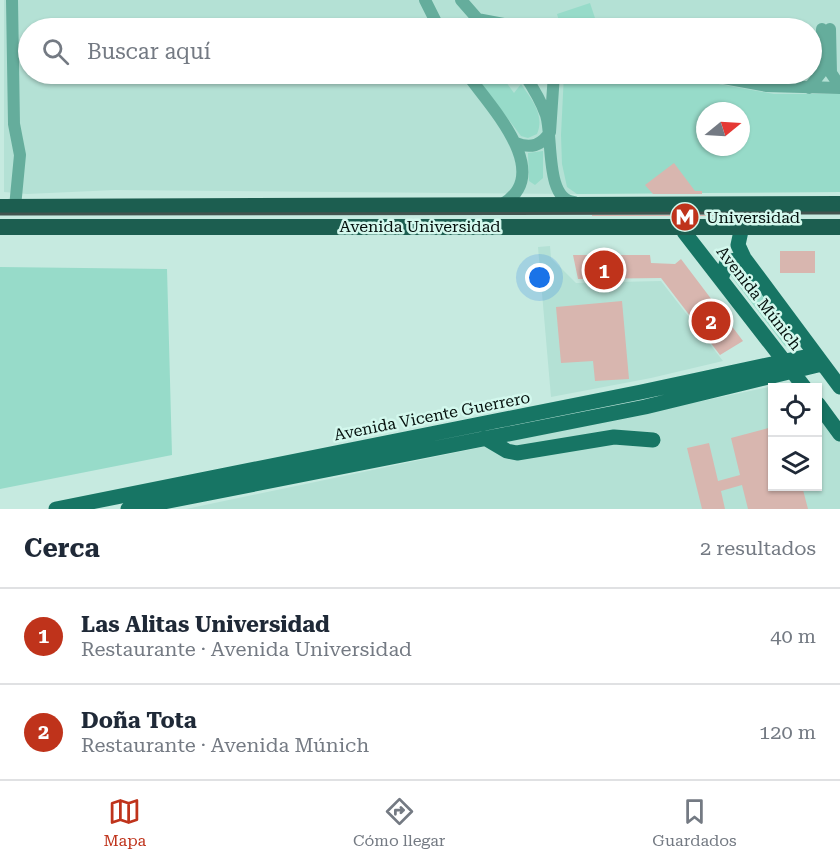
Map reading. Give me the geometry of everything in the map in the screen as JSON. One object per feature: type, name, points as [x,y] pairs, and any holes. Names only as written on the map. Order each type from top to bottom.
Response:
[{"type":"highway","name":"Avenida Universidad","points":[[7,207],[840,204]]},
{"type":"highway","points":[[814,205],[840,217]]},
{"type":"highway","points":[[95,227],[172,207]]},
{"type":"highway","name":"Avenida Universidad","points":[[0,227],[840,227]]},
{"type":"main road","name":"Avenida Múnich","points":[[741,231],[738,245],[744,258],[840,387]]},
{"type":"main road","name":"Avenida Múnich","points":[[684,232],[802,383]]},
{"type":"main road","points":[[721,279],[727,262],[744,258]]},
{"type":"main road","name":"Avenida Vicente Guerrero","points":[[128,509],[645,407],[818,360]]},
{"type":"main road","name":"Avenida Vicente Guerrero","points":[[56,509],[789,367]]},
{"type":"main road","points":[[822,409],[840,434]]},
{"type":"main road","points":[[485,438],[507,451],[517,453],[614,437],[653,440]]},
{"type":"street","points":[[7,207],[20,155],[14,124],[12,0]]},
{"type":"street","points":[[425,0],[434,18]]},
{"type":"street","points":[[462,0],[476,18]]},
{"type":"street","points":[[756,84],[809,88],[840,87],[831,72],[826,29]]},
{"type":"street","points":[[822,71],[826,29]]},
{"type":"street","points":[[474,84],[516,143],[522,159],[521,183],[511,200],[501,205]]},
{"type":"street","points":[[516,143],[533,146],[546,139],[550,132],[543,108],[530,84]]},
{"type":"street","points":[[553,84],[550,132],[553,173],[558,192],[569,202],[592,204]]},
{"type":"street","points":[[809,88],[812,84]]},
{"type":"shaded area","points":[[4,0],[840,0],[840,192],[577,194],[115,190],[27,194],[4,192]]},
{"type":"shaded area","points":[[590,3],[595,18],[558,18],[557,14]]},
{"type":"shaded area","points":[[482,84],[507,84],[514,93],[521,84],[533,102],[538,114],[539,127],[537,134],[528,138],[521,136]]},
{"type":"shaded area","points":[[564,84],[718,84],[774,94],[840,94],[840,192],[577,194],[567,187],[562,164],[561,135]]},
{"type":"shaded area","points":[[543,151],[543,178],[535,185],[529,181],[528,153]]},
{"type":"shaded area","points":[[550,246],[551,258],[576,283],[661,281],[723,361],[651,378],[551,397],[538,247]]},
{"type":"shaded area","points":[[0,267],[167,269],[172,455],[0,489]]},
{"type":"shaded area","points":[[737,267],[743,268],[778,314],[790,344],[789,347],[785,346],[731,276],[731,272]]},
{"type":"shaded area","points":[[768,387],[768,491],[822,491],[822,418],[840,442],[840,509],[186,509]]},
{"type":"building","points":[[674,163],[695,191],[702,191],[702,194],[653,194],[645,185]]},
{"type":"building","points":[[786,215],[786,216],[592,216]]},
{"type":"building","points":[[780,251],[815,251],[815,273],[780,273]]},
{"type":"building","points":[[573,255],[650,255],[651,263],[675,264],[681,259],[743,341],[720,355],[661,278],[578,279]]},
{"type":"building","points":[[622,301],[629,379],[595,381],[593,361],[561,363],[556,307]]},
{"type":"building","points":[[768,428],[768,491],[803,491],[808,509],[748,509],[742,485],[721,491],[725,509],[702,509],[687,448],[709,443],[718,481],[740,475],[731,438]]},
{"type":"railway","points":[[0,214],[840,213]]},
{"type":"place","name":"Universidad","points":[[685,217]]},
{"type":"place","name":"Las Alitas Universidad","points":[[604,270]]},
{"type":"place","name":"Doña Tota","points":[[711,321]]}]
